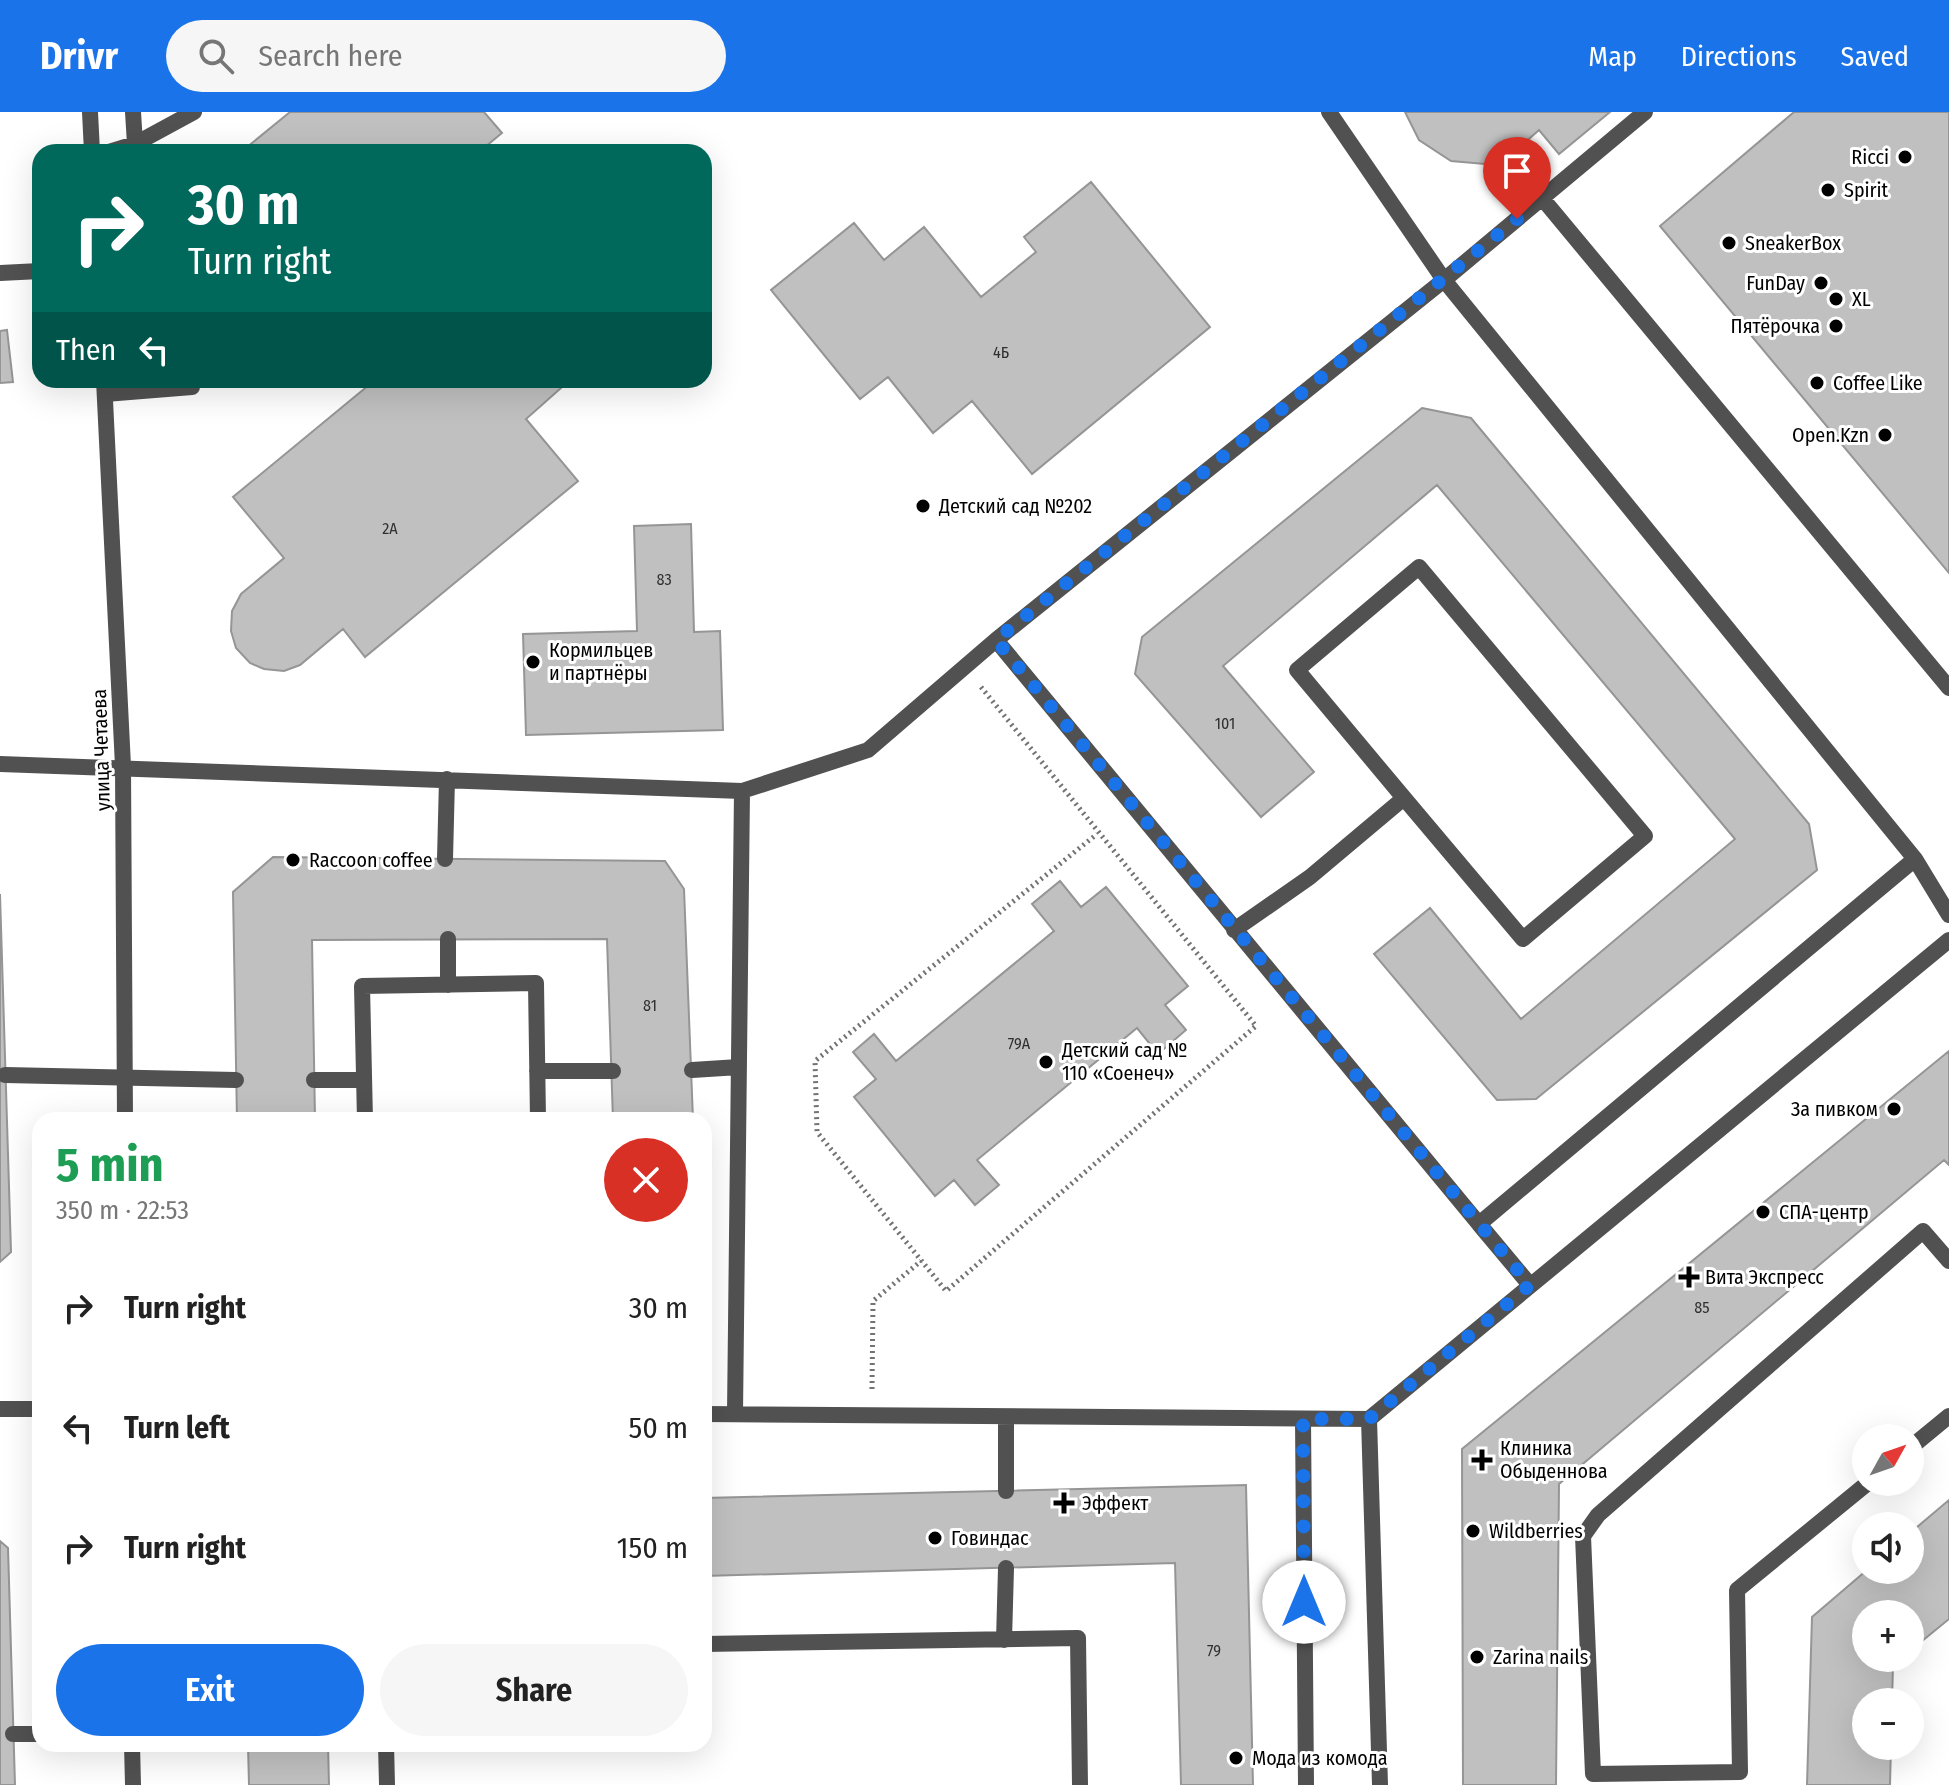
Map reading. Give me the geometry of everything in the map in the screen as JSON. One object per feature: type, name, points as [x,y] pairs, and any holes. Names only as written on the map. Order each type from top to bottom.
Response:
[{"type":"street","points":[[90,112],[92,144]]},
{"type":"street","points":[[133,112],[135,144],[194,112]]},
{"type":"street","points":[[1329,112],[1444,280],[1915,859],[1949,915]]},
{"type":"street","points":[[0,764],[123,766],[742,791],[868,750],[967,669],[996,640],[1444,280],[1645,112]]},
{"type":"street","points":[[1542,198],[1949,688]]},
{"type":"street","points":[[0,273],[32,271]]},
{"type":"street","name":"улица Четаева","points":[[104,388],[123,766],[125,1112]]},
{"type":"street","points":[[1419,567],[1645,836],[1523,939],[1404,798],[1297,670],[1419,567]]},
{"type":"street","points":[[996,640],[1530,1285]]},
{"type":"street","points":[[445,859],[447,779]]},
{"type":"street","points":[[735,1414],[742,791]]},
{"type":"street","points":[[1234,930],[1310,877],[1404,798]]},
{"type":"street","points":[[1479,1224],[1915,859]]},
{"type":"street","points":[[448,939],[448,985]]},
{"type":"street","points":[[712,1414],[1369,1419],[1949,940]]},
{"type":"street","points":[[365,1112],[362,986],[536,983],[538,1112]]},
{"type":"street","points":[[692,1070],[739,1067]]},
{"type":"street","points":[[537,1071],[613,1071]]},
{"type":"street","points":[[5,1075],[236,1080]]},
{"type":"street","points":[[314,1080],[364,1080]]},
{"type":"street","points":[[1852,1496],[1737,1590],[1740,1772],[1657,1779],[1593,1774],[1583,1536],[1598,1515],[1923,1231],[1949,1261]]},
{"type":"street","points":[[0,1409],[32,1409]]},
{"type":"street","points":[[1924,1437],[1949,1416]]},
{"type":"street","points":[[1006,1417],[1006,1491]]},
{"type":"street","points":[[1303,1419],[1306,1785]]},
{"type":"street","points":[[1369,1419],[1380,1785]]},
{"type":"street","points":[[1004,1640],[1006,1568]]},
{"type":"street","points":[[712,1644],[1078,1638],[1080,1785]]},
{"type":"street","points":[[13,1734],[32,1734]]},
{"type":"street","points":[[132,1752],[133,1785]]},
{"type":"street","points":[[386,1752],[387,1785]]},
{"type":"path","points":[[967,669],[1097,834],[1256,1026],[946,1291],[817,1132],[815,1061],[1097,834]]},
{"type":"path","points":[[871,1416],[873,1301],[921,1261]]},
{"type":"building","points":[[290,112],[484,112],[502,133],[489,144],[251,144]]},
{"type":"building","points":[[1405,112],[1610,112],[1559,154],[1539,130],[1521,146],[1485,164],[1451,161],[1419,140]]},
{"type":"building","name":"XL","points":[[1794,112],[1949,112],[1949,573],[1660,226]]},
{"type":"building","points":[[1091,182],[1210,327],[1032,474],[972,401],[933,433],[888,377],[860,399],[771,290],[854,223],[884,260],[924,227],[981,297],[1036,252],[1024,237]]},
{"type":"building","points":[[7,330],[13,382],[0,383],[0,331]]},
{"type":"building","points":[[365,388],[561,388],[526,419],[578,481],[365,657],[343,629],[300,665],[284,671],[264,669],[250,663],[236,648],[231,631],[232,611],[241,594],[284,558],[233,497]]},
{"type":"building","points":[[1422,408],[1471,418],[1809,824],[1817,870],[1536,1099],[1497,1100],[1374,954],[1430,908],[1521,1019],[1735,839],[1437,485],[1223,666],[1314,772],[1261,817],[1135,674],[1142,637]]},
{"type":"building","points":[[691,524],[694,632],[720,631],[723,730],[526,735],[523,634],[637,631],[634,526]]},
{"type":"building","points":[[273,857],[665,861],[684,889],[693,1112],[613,1112],[607,939],[312,940],[315,1112],[237,1112],[233,892]]},
{"type":"building","points":[[1060,881],[1081,907],[1106,887],[1188,986],[1165,1005],[1186,1030],[1158,1054],[1137,1028],[977,1160],[999,1185],[975,1205],[954,1180],[935,1196],[854,1097],[876,1079],[853,1052],[874,1034],[896,1061],[1054,931],[1032,904]]},
{"type":"building","points":[[0,894],[11,1252],[0,1262]]},
{"type":"building","points":[[1949,1051],[1949,1165],[1944,1160],[1559,1484],[1556,1785],[1463,1785],[1462,1449]]},
{"type":"building","points":[[1246,1485],[1253,1785],[1181,1785],[1175,1563],[712,1576],[712,1498]]},
{"type":"building","points":[[1949,1500],[1949,1619],[1924,1640],[1924,1600],[1852,1600],[1852,1672],[1893,1672],[1892,1688],[1852,1688],[1852,1760],[1891,1760],[1890,1785],[1807,1785],[1812,1617],[1852,1583],[1924,1584],[1924,1521]]},
{"type":"building","points":[[0,1541],[8,1548],[15,1785],[0,1785]]},
{"type":"building","points":[[248,1752],[328,1752],[329,1785],[249,1785]]},
{"type":"place","name":"Ricci","points":[[1905,157]]},
{"type":"place","name":"Spirit","points":[[1828,190]]},
{"type":"place","name":"SneakerBox","points":[[1729,243]]},
{"type":"place","name":"FunDay","points":[[1821,283]]},
{"type":"place","name":"XL","points":[[1836,299]]},
{"type":"place","name":"Пятёрочка","points":[[1836,326]]},
{"type":"place","name":"Coffee Like","points":[[1817,383]]},
{"type":"place","name":"Open.Kzn","points":[[1885,435]]},
{"type":"place","name":"Детский сад №202","points":[[923,506]]},
{"type":"place","name":"Кормильцев и партнёры","points":[[533,662]]},
{"type":"place","name":"Raccoon coffee","points":[[293,860]]},
{"type":"place","name":"Детский сад № 110 «Соенеч»","points":[[1046,1062]]},
{"type":"place","name":"За пивком","points":[[1894,1109]]},
{"type":"place","name":"СПА-центр","points":[[1763,1212]]},
{"type":"place","name":"Вита Экспресс","points":[[1689,1277]]},
{"type":"place","name":"Клиника Обыденнова","points":[[1482,1460]]},
{"type":"place","name":"Эффект","points":[[1064,1503]]},
{"type":"place","name":"Wildberries","points":[[1473,1531]]},
{"type":"place","name":"Говиндас","points":[[935,1538]]},
{"type":"place","name":"Zarina nails","points":[[1477,1657]]},
{"type":"place","name":"Мода из комода","points":[[1236,1758]]},
{"type":"route","points":[[1304,1602],[1303,1419],[1369,1419],[1530,1285],[996,640],[1517,219]]}]
